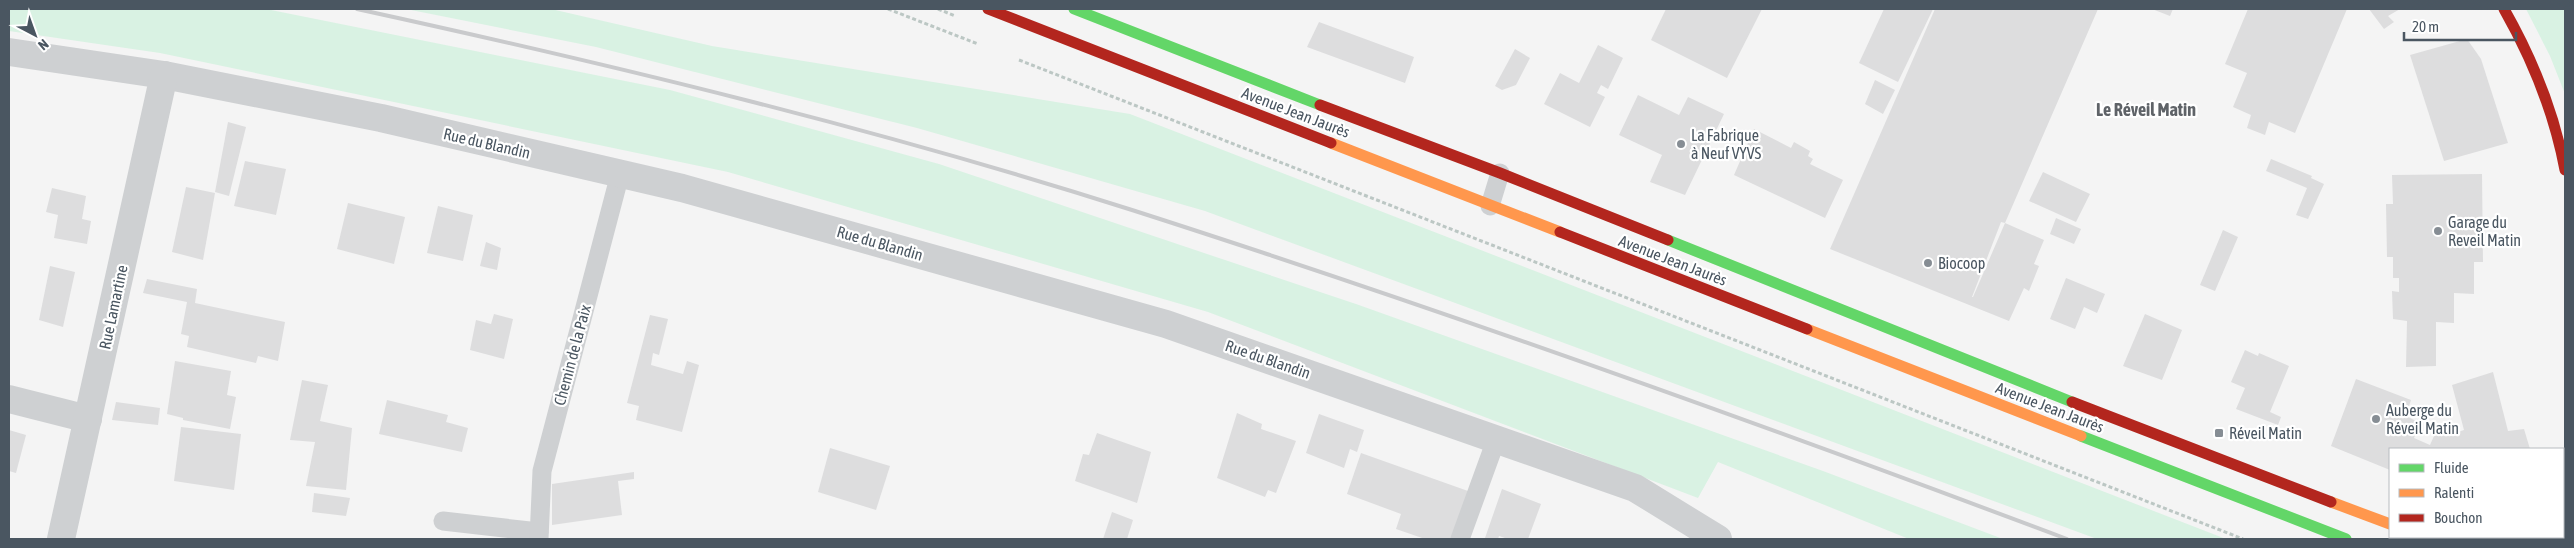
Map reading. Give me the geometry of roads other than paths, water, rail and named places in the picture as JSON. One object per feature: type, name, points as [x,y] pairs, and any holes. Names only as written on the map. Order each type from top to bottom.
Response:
[{"type":"main road","name":"Avenue Jean Jaurès","points":[[988,9],[2346,539]]},
{"type":"main road","points":[[1074,9],[1364,123],[1500,173],[1558,198],[2115,417],[2194,451],[2389,524]]},
{"type":"main road","points":[[2504,9],[2535,66],[2548,99],[2565,170]]},
{"type":"street","name":"Rue du Blandin","points":[[9,52],[164,75],[380,118],[682,188],[1166,324],[1635,488],[1718,539]]},
{"type":"street","name":"Rue Lamartine","points":[[61,539],[164,75]]},
{"type":"street","points":[[9,399],[88,419]]},
{"type":"lane","points":[[1490,206],[1500,173]]},
{"type":"lane","name":"Chemin de la Paix","points":[[539,536],[542,471],[620,174]]},
{"type":"lane","points":[[1460,539],[1496,440]]},
{"type":"lane","points":[[443,521],[539,536]]},
{"type":"railway","points":[[357,9],[747,100],[1036,180],[1250,248],[1485,328],[1835,453],[2067,539]]},
{"type":"place","name":"La Fabrique à Neuf VYVS","points":[[1681,144]]},
{"type":"place","name":"Garage du Reveil Matin","points":[[2438,231]]},
{"type":"place","name":"Biocoop","points":[[1928,263]]},
{"type":"place","name":"Auberge du Réveil Matin","points":[[2376,419]]},
{"type":"place","name":"Réveil Matin","points":[[2219,433]]},
{"type":"district","name":"Le Réveil Matin","points":[[2146,109]]}]
